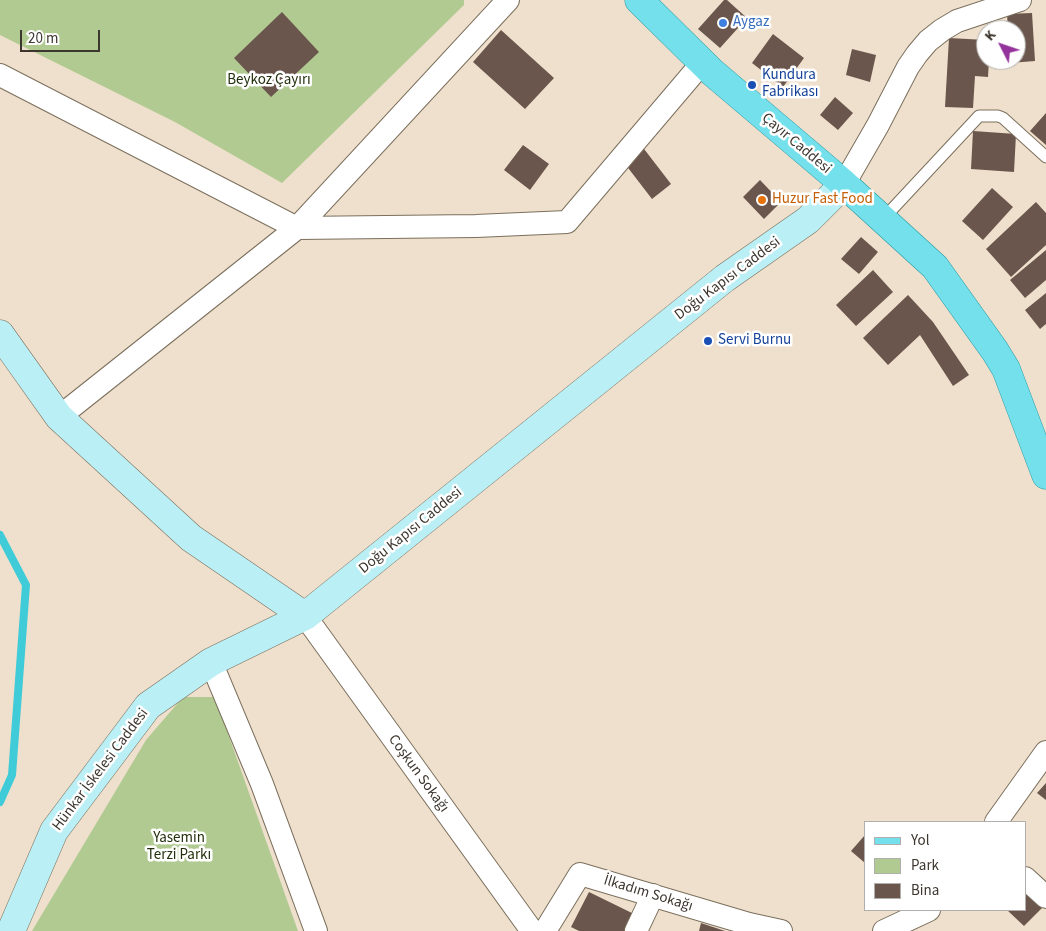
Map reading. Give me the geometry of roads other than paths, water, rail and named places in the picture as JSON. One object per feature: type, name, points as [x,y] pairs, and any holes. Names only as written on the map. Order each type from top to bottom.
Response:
[{"type":"main road","name":"Çayır Caddesi","points":[[639,0],[702,63],[844,184],[935,267],[1003,363],[1046,475]]},
{"type":"street","points":[[58,417],[297,228],[508,0]]},
{"type":"street","points":[[844,184],[908,67],[928,41],[942,30],[957,22],[1020,0]]},
{"type":"street","points":[[0,75],[297,228],[476,226],[567,222],[702,63]]},
{"type":"street","name":"Doğu Kapısı Caddesi","points":[[211,662],[304,616],[725,278],[808,220],[844,184]]},
{"type":"street","points":[[0,334],[58,417],[191,538],[304,616]]},
{"type":"street","name":"Coşkun Sokağı","points":[[304,616],[532,931]]},
{"type":"street","points":[[211,662],[262,784],[316,931]]},
{"type":"street","name":"Hünkar İskelesi Caddesi","points":[[11,931],[54,830],[148,706],[211,662]]},
{"type":"street","points":[[997,821],[1046,752]]},
{"type":"street","name":"İlkadım Sokağı","points":[[544,931],[580,874],[749,924],[781,931]]},
{"type":"street","points":[[1026,879],[1046,897]]},
{"type":"street","points":[[636,931],[652,895]]},
{"type":"street","points":[[884,931],[927,911]]},
{"type":"lane","points":[[883,219],[979,116],[998,116],[1003,118],[1046,157]]},
{"type":"waterway","points":[[0,535],[26,585],[12,775],[0,802]]},
{"type":"place","name":"Aygaz","points":[[723,23]]},
{"type":"place","name":"Kundura Fabrikası","points":[[752,85]]},
{"type":"place","name":"Huzur Fast Food","points":[[762,200]]},
{"type":"place","name":"Servi Burnu","points":[[708,341]]},
{"type":"park label","name":"Beykoz Çayırı","points":[[269,81]]},
{"type":"park label","name":"Yasemin Terzi Parkı","points":[[179,848]]}]
